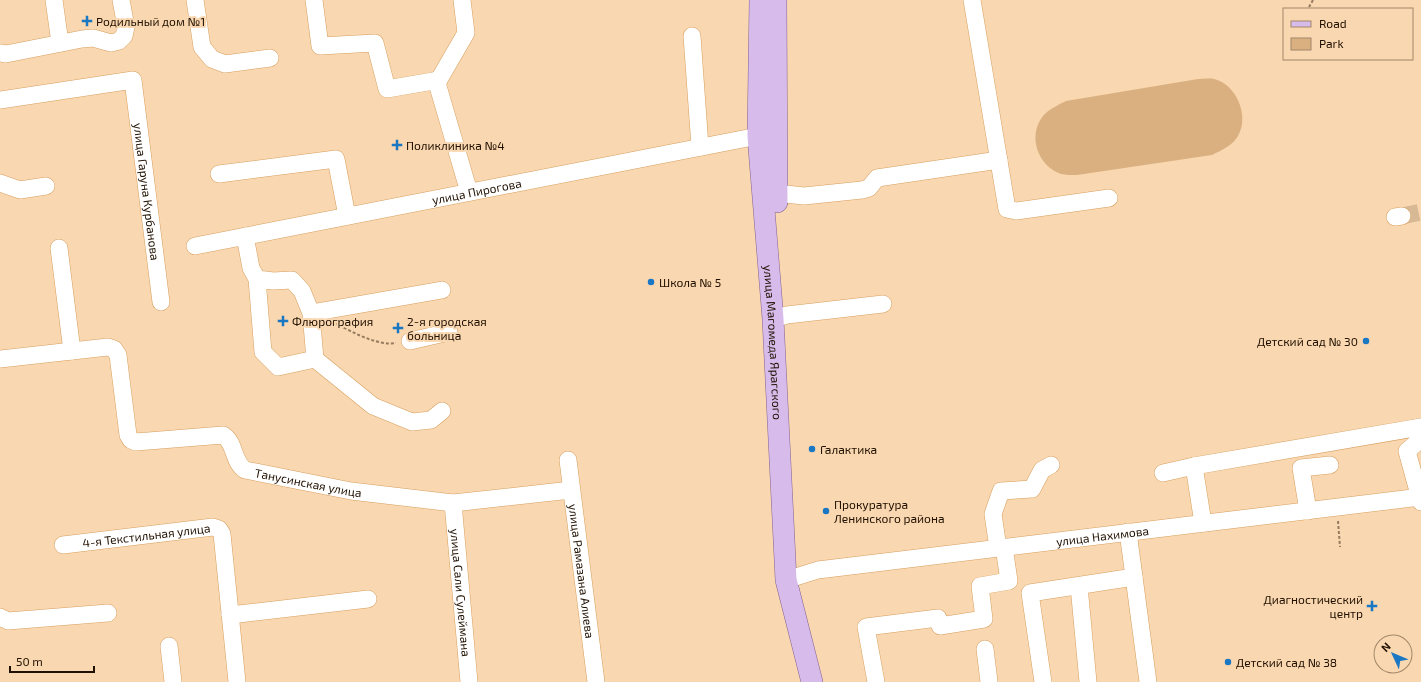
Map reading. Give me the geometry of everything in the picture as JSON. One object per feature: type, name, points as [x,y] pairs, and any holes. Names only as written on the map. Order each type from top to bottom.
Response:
[{"type":"main road","name":"улица Магомеда Ярагского","points":[[760,0],[758,136],[770,195]]},
{"type":"main road","name":"улица Магомеда Ярагского","points":[[776,0],[770,195],[780,317],[792,578],[812,682]]},
{"type":"main road","name":"улица Магомеда Ярагского","points":[[792,578],[826,682]]},
{"type":"street","points":[[54,0],[60,43]]},
{"type":"street","points":[[0,53],[6,54],[93,38],[111,43],[119,41],[124,36],[126,27],[121,0]]},
{"type":"street","points":[[195,0],[202,48],[212,59],[225,64],[270,58]]},
{"type":"street","points":[[314,0],[320,46],[374,43],[387,89],[439,80]]},
{"type":"street","points":[[462,0],[466,33],[437,83],[469,192]]},
{"type":"street","points":[[972,0],[1006,208],[1016,212],[1109,198]]},
{"type":"street","points":[[692,36],[700,147]]},
{"type":"street","name":"улица Гаруна Курбанова","points":[[0,100],[133,80],[161,302]]},
{"type":"street","name":"улица Пирогова","points":[[195,246],[758,136]]},
{"type":"street","points":[[219,174],[336,159],[347,216]]},
{"type":"street","points":[[770,195],[804,196],[862,190],[869,188],[877,178],[998,160]]},
{"type":"street","points":[[0,183],[20,190],[46,186]]},
{"type":"street","points":[[245,236],[251,268],[257,279],[263,352],[278,367],[315,359]]},
{"type":"street","points":[[59,248],[72,351]]},
{"type":"street","points":[[257,279],[273,281],[292,280],[302,292],[314,313],[315,359],[373,406],[412,422],[431,420],[442,411]]},
{"type":"street","points":[[314,313],[442,290]]},
{"type":"street","points":[[780,317],[883,304]]},
{"type":"street","points":[[410,341],[449,332]]},
{"type":"street","name":"Танусинская улица","points":[[0,359],[108,347],[114,349],[118,355],[128,435],[131,440],[136,442],[223,435],[231,442],[240,466],[245,470],[351,491],[453,502],[571,490]]},
{"type":"street","points":[[1163,473],[1194,466],[1421,427]]},
{"type":"street","points":[[1421,439],[1407,451],[1421,499]]},
{"type":"street","name":"улица Рамазана Алиева","points":[[568,460],[596,682]]},
{"type":"street","points":[[876,682],[866,626],[938,618],[940,626],[984,619],[980,586],[1009,581],[994,514],[1001,491],[1032,489],[1042,470],[1051,465]]},
{"type":"street","points":[[1308,511],[1301,468],[1330,465]]},
{"type":"street","points":[[1194,466],[1203,523]]},
{"type":"street","name":"улица Нахимова","points":[[792,578],[818,570],[1001,547],[1421,499]]},
{"type":"street","name":"улица Сали Сулеймана","points":[[453,502],[469,682]]},
{"type":"street","name":"4-я Текстильная улица","points":[[63,544],[213,527],[219,529],[222,534],[237,682]]},
{"type":"street","points":[[1128,532],[1148,682]]},
{"type":"street","points":[[1043,682],[1030,593],[1134,577]]},
{"type":"street","points":[[1080,586],[1088,682]]},
{"type":"street","points":[[230,615],[368,599]]},
{"type":"street","points":[[0,617],[8,621],[108,613]]},
{"type":"street","points":[[169,646],[173,682]]},
{"type":"street","points":[[985,649],[989,682]]},
{"type":"path","points":[[1309,7],[1313,0]]},
{"type":"path","points":[[314,313],[361,336],[390,344],[410,341]]},
{"type":"path","points":[[1336,508],[1340,547]]},
{"type":"green space","points":[[1198,79],[1214,79],[1229,87],[1238,101],[1241,110],[1242,126],[1237,138],[1227,147],[1212,155],[1077,175],[1067,175],[1053,170],[1046,164],[1037,150],[1036,132],[1038,124],[1045,114],[1054,107],[1066,101]]},
{"type":"tunnel","points":[[1402,216],[1421,212]]},
{"type":"place","name":"Родильный дом №1","points":[[87,21]]},
{"type":"place","name":"Поликлиника №4","points":[[397,145]]},
{"type":"place","name":"Школа № 5","points":[[651,282]]},
{"type":"place","name":"Флюрография","points":[[283,321]]},
{"type":"place","name":"2-я городская больница","points":[[398,328]]},
{"type":"place","name":"Детский сад № 30","points":[[1366,341]]},
{"type":"place","name":"Галактика","points":[[812,449]]},
{"type":"place","name":"Прокуратура Ленинского района","points":[[826,511]]},
{"type":"place","name":"Диагностический центр","points":[[1372,606]]},
{"type":"place","name":"Детский сад № 38","points":[[1228,662]]}]
